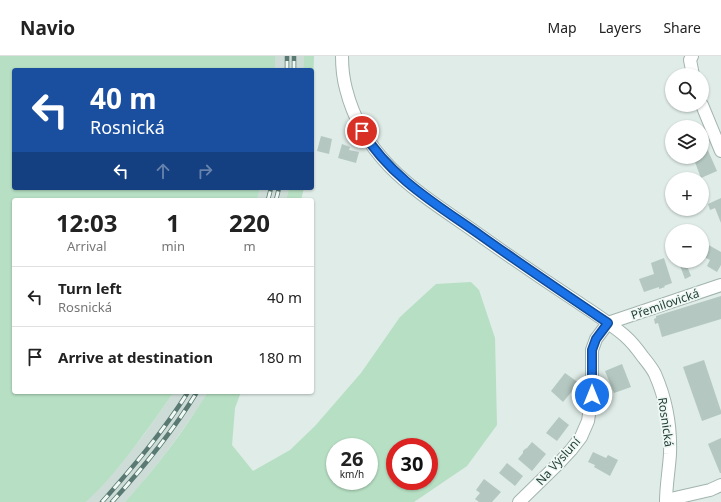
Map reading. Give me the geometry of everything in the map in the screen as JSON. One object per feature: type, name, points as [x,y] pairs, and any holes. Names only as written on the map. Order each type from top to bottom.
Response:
[{"type":"street","name":"Rosnická","points":[[342,56],[345,88],[358,124],[377,153],[390,167],[413,188],[625,336],[654,372],[665,404],[670,437],[666,501]]},
{"type":"street","points":[[692,56],[690,60],[692,68]]},
{"type":"street","points":[[705,112],[721,151]]},
{"type":"street","name":"Přemilovická","points":[[608,323],[721,285]]},
{"type":"street","name":"Na Výsluní","points":[[519,502],[558,464],[581,437],[588,421],[592,395],[592,350],[596,339],[608,323]]},
{"type":"street","points":[[666,501],[710,490],[721,485]]},
{"type":"shaded area","points":[[275,56],[304,56],[303,68],[275,68]]},
{"type":"shaded area","points":[[260,190],[288,190],[286,198],[258,198]]},
{"type":"shaded area","points":[[173,394],[207,394],[166,453],[125,502],[86,502],[120,465],[143,436]]},
{"type":"green space","points":[[0,56],[275,56],[275,68],[12,68],[12,190],[260,190],[258,198],[12,198],[12,394],[173,394],[122,463],[86,502],[0,502]]},
{"type":"green space","points":[[304,56],[314,56],[314,68],[303,68]]},
{"type":"green space","points":[[288,190],[304,190],[302,198],[286,198]]},
{"type":"green space","points":[[471,282],[479,290],[495,338],[497,425],[467,466],[438,486],[438,438],[386,438],[386,490],[432,490],[414,502],[125,502],[169,449],[207,394],[240,394],[235,408],[232,445],[253,471],[290,450],[315,426],[361,373],[400,317],[436,284]]},
{"type":"building","points":[[321,136],[332,139],[329,154],[317,151]]},
{"type":"building","points":[[342,144],[350,147],[349,150],[359,152],[356,163],[338,158]]},
{"type":"building","points":[[709,153],[717,171],[709,174],[709,172],[699,172],[696,164],[709,164]]},
{"type":"building","points":[[721,198],[721,223],[715,208],[710,210],[709,204]]},
{"type":"building","points":[[709,245],[721,252],[721,265],[717,272],[709,267]]},
{"type":"building","points":[[664,258],[665,268],[667,268],[672,283],[659,289],[659,287],[644,292],[639,279],[654,274],[651,263]]},
{"type":"building","points":[[681,268],[688,268],[691,276],[685,279]]},
{"type":"building","points":[[721,296],[721,319],[662,337],[658,323],[655,324],[654,319],[656,316]]},
{"type":"building","points":[[704,360],[721,414],[702,421],[683,367]]},
{"type":"building","points":[[622,364],[631,387],[614,393],[605,371]]},
{"type":"building","points":[[565,373],[579,383],[563,402],[551,391]]},
{"type":"building","points":[[559,417],[569,425],[557,441],[546,433]]},
{"type":"building","points":[[721,438],[721,473],[720,473],[708,444]]},
{"type":"building","points":[[532,442],[546,454],[532,471],[518,459],[523,451]]},
{"type":"building","points":[[593,452],[606,458],[608,455],[618,460],[610,476],[594,467],[595,465],[588,462]]},
{"type":"building","points":[[507,463],[523,476],[515,486],[499,473]]},
{"type":"building","points":[[484,479],[501,492],[492,502],[479,502],[475,499],[480,493],[476,490]]},
{"type":"railway","points":[[287,56],[287,68]]},
{"type":"railway","points":[[294,56],[294,68]]},
{"type":"railway","points":[[268,198],[270,190]]},
{"type":"railway","points":[[276,198],[278,190]]},
{"type":"railway","points":[[102,502],[147,449],[187,394]]},
{"type":"railway","points":[[112,502],[157,449],[196,394]]},
{"type":"route","points":[[362,131],[377,153],[413,188],[608,323],[596,339],[592,350],[592,395]]}]
